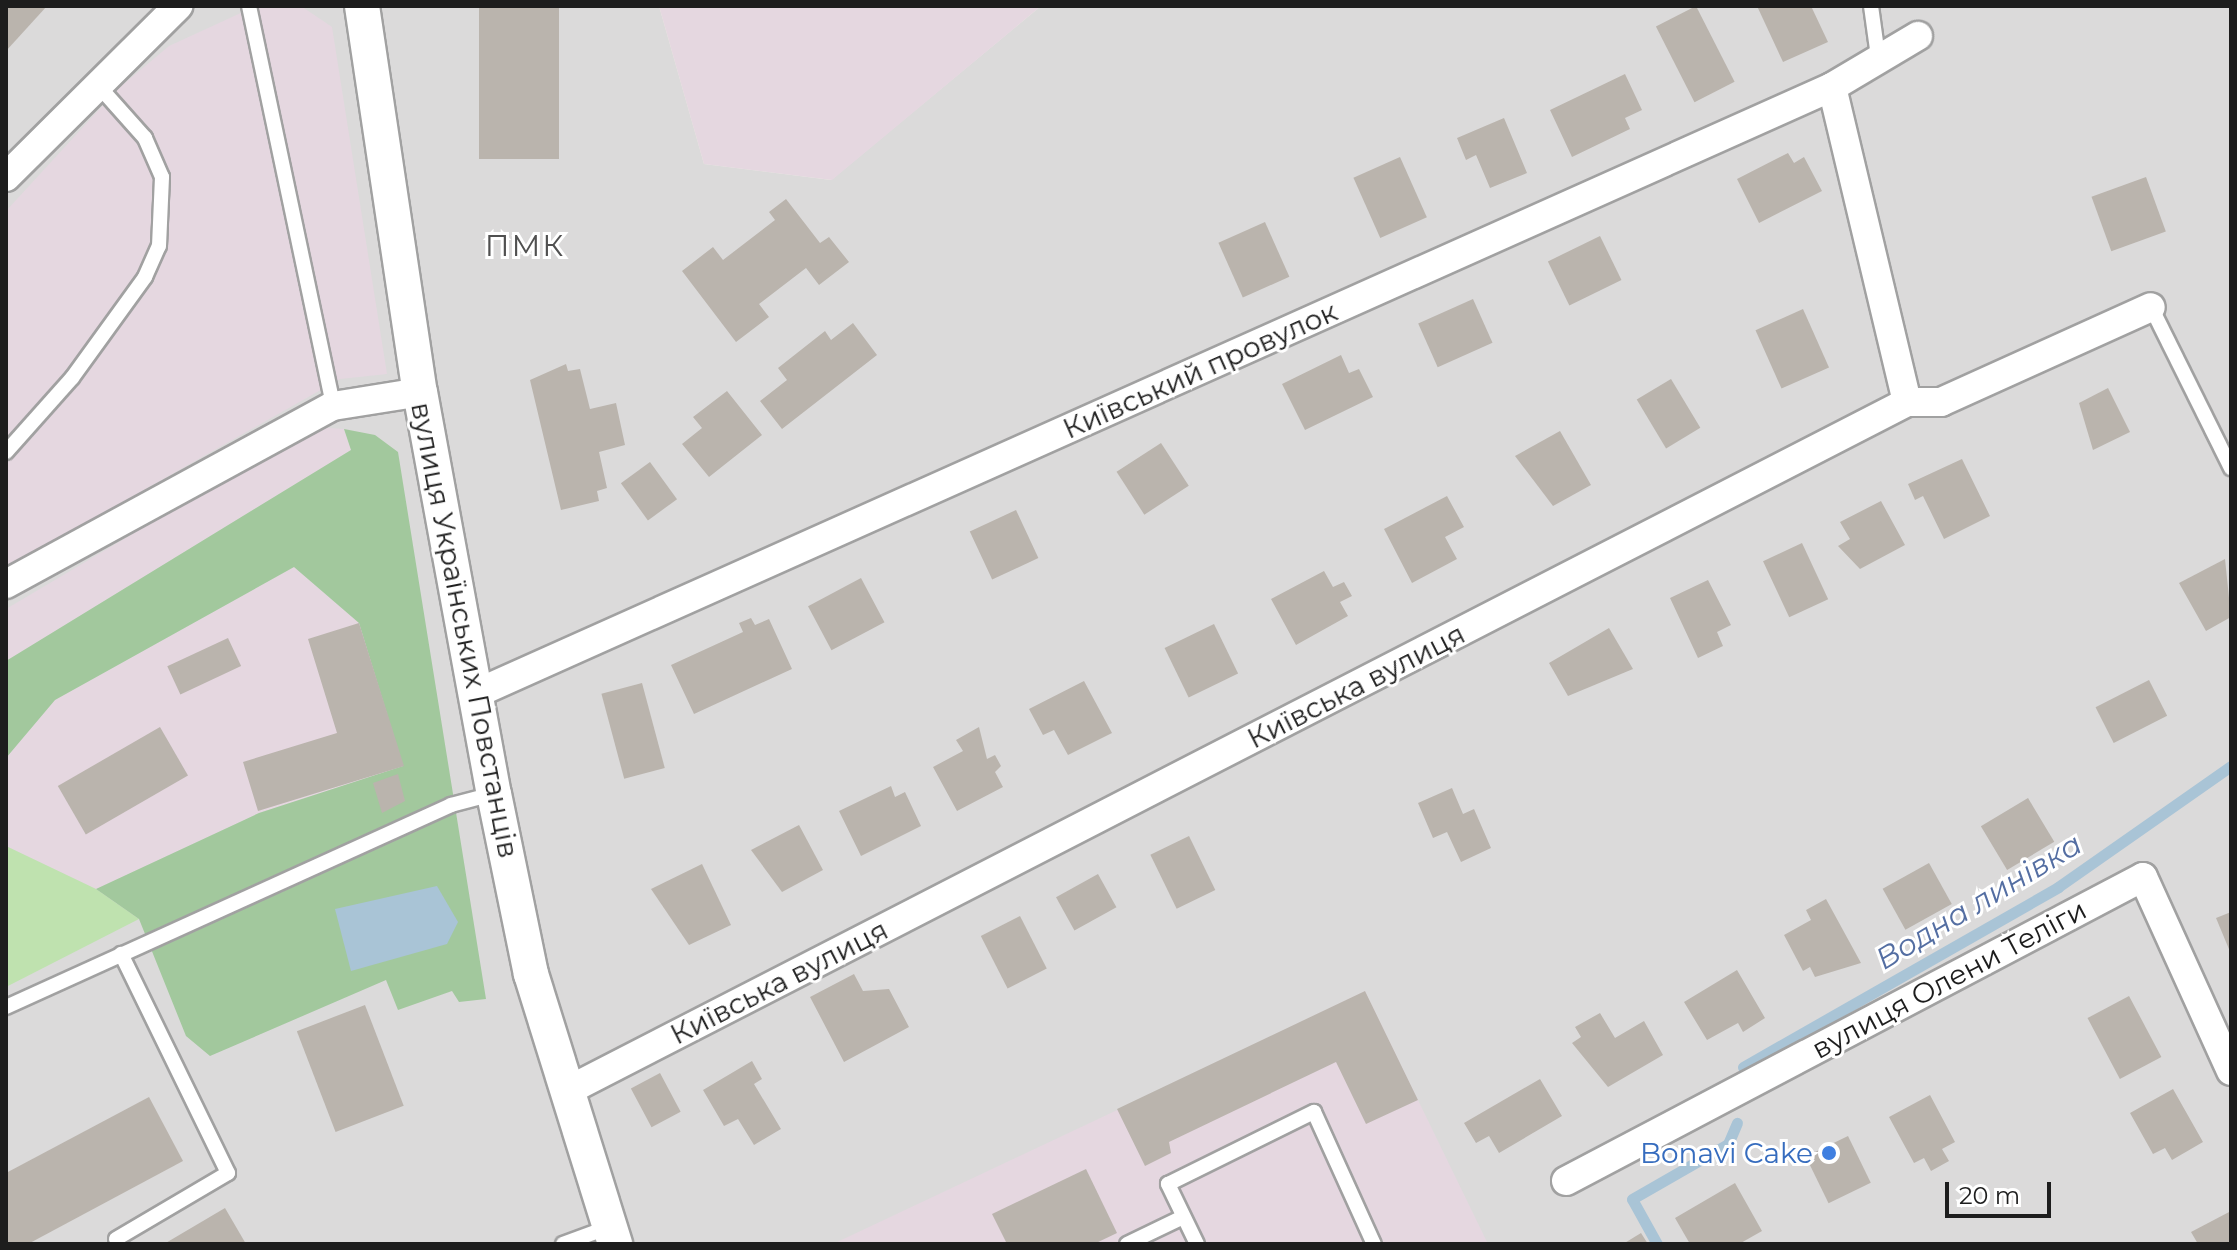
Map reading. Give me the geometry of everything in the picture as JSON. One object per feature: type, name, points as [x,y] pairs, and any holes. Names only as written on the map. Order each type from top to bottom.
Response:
[{"type":"street","points":[[6,177],[95,83],[178,6]]},
{"type":"street","name":"вулиця Українських Повстанців","points":[[362,6],[420,392],[494,794],[531,974],[612,1235]]},
{"type":"street","name":"Київський провулок","points":[[475,694],[1832,87],[1879,64],[1918,36]]},
{"type":"street","points":[[1832,87],[1907,402]]},
{"type":"street","name":"Київська вулиця","points":[[569,1090],[1907,402],[1941,402],[2151,307]]},
{"type":"street","points":[[6,584],[333,406],[420,392]]},
{"type":"street","name":"вулиця Олени Теліги","points":[[1566,1181],[2143,877],[2231,1071]]},
{"type":"lane","points":[[249,6],[333,406]]},
{"type":"lane","points":[[1871,6],[1879,64]]},
{"type":"lane","points":[[6,452],[72,378],[159,246],[162,177],[145,138],[95,83]]},
{"type":"lane","points":[[2151,307],[2231,468]]},
{"type":"lane","points":[[6,1007],[451,805],[494,794]]},
{"type":"lane","points":[[116,1239],[228,1173],[121,954]]},
{"type":"lane","points":[[1197,1244],[1168,1184],[1314,1112],[1374,1244]]},
{"type":"lane","points":[[1127,1244],[1183,1217]]},
{"type":"lane","points":[[563,1244],[612,1235]]},
{"type":"shaded area","points":[[6,6],[659,6],[704,164],[831,180],[1041,6],[2231,6],[2231,1244],[6,1244]]},
{"type":"shaded area","points":[[256,6],[301,6],[332,27],[387,374],[340,379],[6,568],[6,211],[119,88],[169,46]]},
{"type":"shaded area","points":[[659,6],[1041,6],[832,180],[704,164]]},
{"type":"shaded area","points":[[313,427],[344,429],[351,450],[6,661],[6,609]]},
{"type":"shaded area","points":[[294,567],[359,623],[404,766],[259,813],[96,889],[6,846],[6,758],[55,700]]},
{"type":"shaded area","points":[[1365,991],[1488,1244],[833,1244],[1147,1096]]},
{"type":"green space","points":[[344,429],[375,435],[398,452],[486,999],[459,1002],[452,991],[398,1010],[386,980],[210,1056],[186,1036],[139,919],[96,889],[259,813],[403,766],[359,623],[294,567],[55,700],[6,758],[6,661],[351,450]]},
{"type":"green space","points":[[6,846],[96,889],[139,919],[6,987]]},
{"type":"water","points":[[437,886],[458,922],[447,944],[351,971],[335,909]]},
{"type":"building","points":[[6,6],[47,6],[6,51]]},
{"type":"building","points":[[479,6],[559,6],[559,159],[479,159]]},
{"type":"building","points":[[1696,6],[1735,82],[1694,102],[1656,26]]},
{"type":"building","points":[[1757,6],[1811,6],[1828,42],[1783,62]]},
{"type":"building","points":[[1625,74],[1642,110],[1625,118],[1630,129],[1572,157],[1550,110]]},
{"type":"building","points":[[1504,118],[1527,173],[1490,188],[1476,155],[1466,160],[1457,138]]},
{"type":"building","points":[[1788,153],[1794,163],[1804,157],[1822,191],[1759,223],[1737,179]]},
{"type":"building","points":[[1400,157],[1427,217],[1380,238],[1353,178]]},
{"type":"building","points":[[2146,177],[2166,232],[2111,251],[2091,197]]},
{"type":"building","points":[[786,199],[820,243],[829,237],[849,262],[819,285],[806,268],[759,304],[769,317],[736,342],[682,271],[713,247],[723,260],[775,220],[769,212]]},
{"type":"building","points":[[1265,222],[1289,277],[1243,298],[1218,243]]},
{"type":"building","points":[[1600,236],[1621,280],[1569,305],[1548,261]]},
{"type":"building","points":[[1473,299],[1493,343],[1438,367],[1418,323]]},
{"type":"building","points":[[1803,309],[1829,367],[1782,389],[1755,330]]},
{"type":"building","points":[[853,323],[877,355],[782,429],[760,401],[787,380],[778,368],[825,331],[831,340]]},
{"type":"building","points":[[1341,355],[1349,373],[1359,369],[1373,397],[1305,430],[1282,384]]},
{"type":"building","points":[[566,364],[568,371],[580,369],[590,409],[616,403],[625,445],[599,452],[607,488],[597,491],[599,501],[561,510],[530,380]]},
{"type":"building","points":[[1671,379],[1700,428],[1666,448],[1637,400]]},
{"type":"building","points":[[2108,388],[2130,432],[2093,450],[2079,403]]},
{"type":"building","points":[[727,391],[762,435],[709,477],[682,444],[702,428],[693,417]]},
{"type":"building","points":[[1560,431],[1591,485],[1553,506],[1515,456]]},
{"type":"building","points":[[1161,443],[1189,486],[1144,515],[1117,472]]},
{"type":"building","points":[[1962,459],[1990,516],[1944,539],[1923,496],[1915,500],[1908,484]]},
{"type":"building","points":[[650,462],[677,499],[648,520],[621,483]]},
{"type":"building","points":[[1447,496],[1464,527],[1445,537],[1457,559],[1412,583],[1384,529]]},
{"type":"building","points":[[1881,501],[1905,545],[1860,569],[1838,546],[1850,539],[1840,522]]},
{"type":"building","points":[[1016,510],[1038,558],[992,580],[970,532]]},
{"type":"building","points":[[1802,543],[1828,599],[1789,617],[1763,561]]},
{"type":"building","points":[[2225,559],[2231,617],[2206,631],[2179,583]]},
{"type":"building","points":[[1324,571],[1333,587],[1344,582],[1352,596],[1340,602],[1348,616],[1296,645],[1271,599]]},
{"type":"building","points":[[861,578],[884,622],[831,650],[808,606]]},
{"type":"building","points":[[1708,580],[1731,625],[1717,632],[1723,646],[1698,658],[1670,598]]},
{"type":"building","points":[[751,618],[755,625],[769,619],[792,669],[694,714],[671,665],[743,632],[739,623]]},
{"type":"building","points":[[359,623],[404,766],[258,811],[243,762],[337,733],[308,639]]},
{"type":"building","points":[[1214,624],[1238,673],[1189,698],[1165,648]]},
{"type":"building","points":[[1609,628],[1633,669],[1568,696],[1549,663]]},
{"type":"building","points":[[228,638],[241,666],[180,694],[167,666]]},
{"type":"building","points":[[2149,680],[2167,716],[2114,743],[2096,707]]},
{"type":"building","points":[[1084,681],[1112,733],[1068,755],[1054,730],[1043,735],[1029,709]]},
{"type":"building","points":[[642,683],[665,768],[624,779],[601,694]]},
{"type":"building","points":[[160,727],[188,775],[86,834],[58,786]]},
{"type":"building","points":[[979,727],[987,759],[995,755],[1001,766],[995,772],[1003,787],[957,811],[933,767],[963,751],[956,740]]},
{"type":"building","points":[[398,774],[405,801],[382,813],[373,783]]},
{"type":"building","points":[[891,786],[895,797],[905,792],[921,826],[861,856],[839,811]]},
{"type":"building","points":[[1452,788],[1463,814],[1474,809],[1491,848],[1461,862],[1447,832],[1433,838],[1418,803]]},
{"type":"building","points":[[2028,798],[2054,842],[2007,870],[1981,826]]},
{"type":"building","points":[[799,825],[823,870],[782,892],[751,850]]},
{"type":"building","points":[[1189,836],[1215,890],[1177,909],[1150,855]]},
{"type":"building","points":[[1929,863],[1952,904],[1905,930],[1883,889]]},
{"type":"building","points":[[702,864],[731,925],[689,945],[651,889]]},
{"type":"building","points":[[1098,874],[1116,907],[1074,931],[1056,897]]},
{"type":"building","points":[[1826,899],[1861,963],[1815,977],[1810,967],[1803,971],[1784,935],[1811,920],[1806,910]]},
{"type":"building","points":[[2231,912],[2231,954],[2216,918]]},
{"type":"building","points":[[1020,916],[1047,969],[1008,989],[981,936]]},
{"type":"building","points":[[1737,970],[1765,1018],[1743,1032],[1738,1023],[1707,1040],[1684,1002]]},
{"type":"building","points":[[854,974],[863,991],[889,989],[909,1027],[844,1062],[810,997]]},
{"type":"building","points":[[1365,991],[1418,1100],[1366,1124],[1336,1062],[1169,1142],[1171,1153],[1145,1166],[1117,1109]]},
{"type":"building","points":[[2129,996],[2161,1057],[2120,1079],[2088,1018]]},
{"type":"building","points":[[365,1005],[404,1106],[336,1132],[297,1031]]},
{"type":"building","points":[[1600,1013],[1615,1038],[1644,1021],[1663,1055],[1608,1087],[1572,1043],[1581,1037],[1575,1027]]},
{"type":"building","points":[[752,1061],[762,1079],[754,1084],[781,1129],[754,1145],[738,1119],[724,1126],[703,1090]]},
{"type":"building","points":[[660,1073],[681,1112],[652,1127],[631,1088]]},
{"type":"building","points":[[1540,1079],[1562,1116],[1499,1153],[1489,1136],[1476,1143],[1464,1123]]},
{"type":"building","points":[[2173,1089],[2203,1142],[2172,1160],[2165,1148],[2153,1154],[2130,1113]]},
{"type":"building","points":[[1930,1095],[1955,1142],[1942,1149],[1949,1161],[1931,1171],[1924,1158],[1914,1163],[1889,1117]]},
{"type":"building","points":[[149,1097],[183,1161],[28,1244],[6,1244],[6,1173]]},
{"type":"building","points":[[1848,1136],[1871,1183],[1829,1203],[1806,1157]]},
{"type":"building","points":[[1086,1169],[1117,1233],[1094,1244],[1007,1244],[992,1214]]},
{"type":"building","points":[[1735,1183],[1762,1231],[1739,1244],[1690,1244],[1675,1218]]},
{"type":"building","points":[[225,1208],[246,1244],[164,1244]]},
{"type":"building","points":[[2231,1211],[2231,1244],[2198,1244],[2191,1232]]},
{"type":"building","points":[[1641,1233],[1648,1244],[1623,1244]]},
{"type":"waterway","name":"Водна линівка","points":[[1743,1067],[2058,887],[2231,766]]},
{"type":"waterway","name":"Водна линівка","points":[[1657,1244],[1632,1199],[1728,1144],[1737,1123]]},
{"type":"place","name":"Bonavi Cake","points":[[1829,1153]]},
{"type":"district","name":"ПМК","points":[[525,246]]}]
